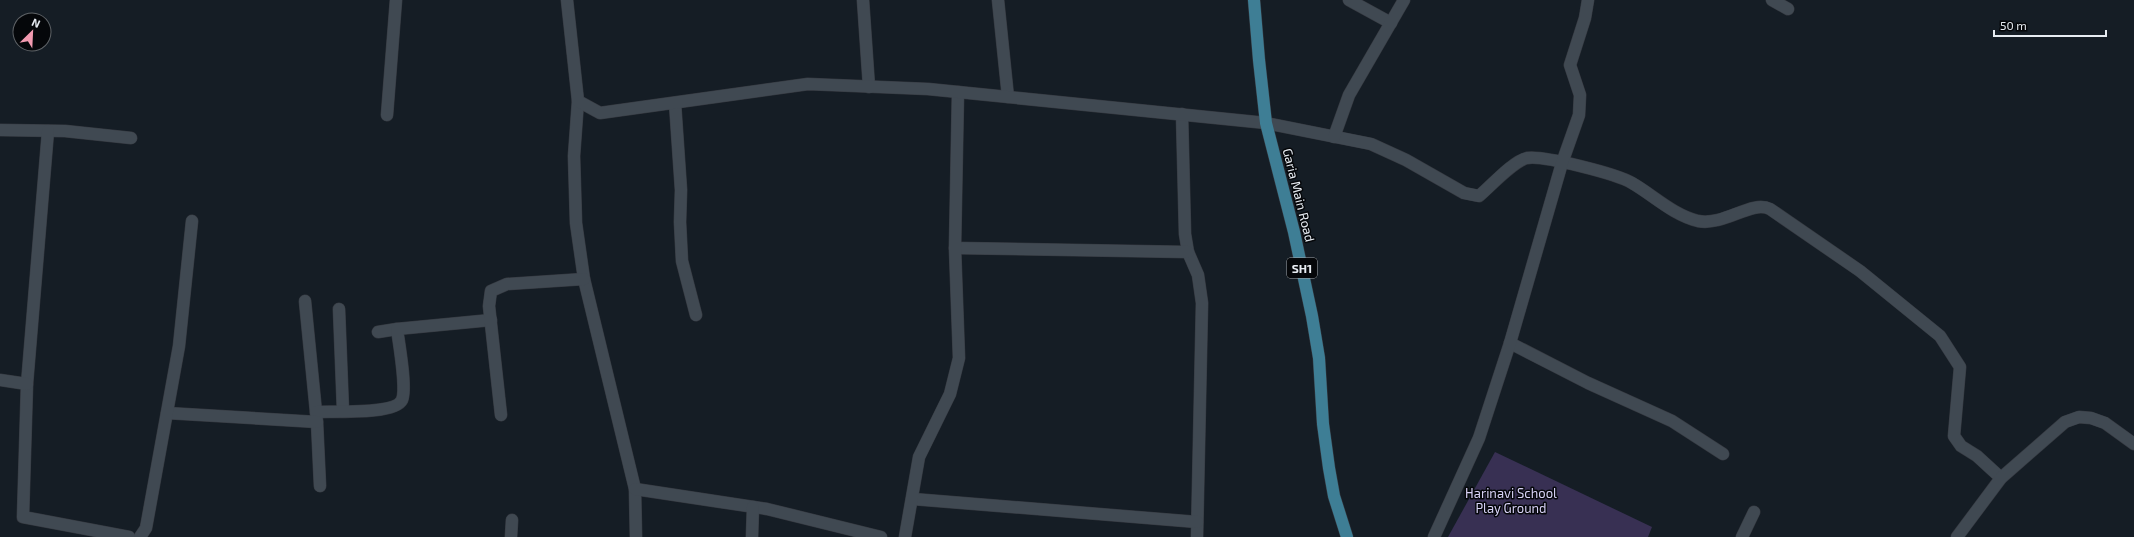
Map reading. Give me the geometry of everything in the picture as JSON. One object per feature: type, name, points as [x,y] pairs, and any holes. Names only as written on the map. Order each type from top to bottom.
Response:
[{"type":"main road","name":"Garia Main Road","points":[[1254,0],[1266,123],[1294,232],[1312,316],[1319,358],[1323,424],[1329,468],[1334,496],[1347,537]]},
{"type":"street","points":[[386,114],[396,0]]},
{"type":"street","points":[[567,0],[578,101],[574,156],[576,223],[584,279],[635,489],[636,537]]},
{"type":"street","points":[[863,0],[869,87]]},
{"type":"street","points":[[998,0],[1008,97]]},
{"type":"street","points":[[1349,0],[1391,24]]},
{"type":"street","points":[[1334,137],[1349,95],[1404,0]]},
{"type":"street","points":[[1434,537],[1479,438],[1510,343],[1562,163],[1581,105],[1580,95],[1570,65],[1586,18],[1588,0]]},
{"type":"street","points":[[1772,0],[1788,9]]},
{"type":"street","points":[[578,101],[600,113],[808,84],[958,92],[1266,123],[1371,144],[1390,152],[1472,196],[1479,196],[1516,164],[1526,158],[1537,158],[1598,170],[1632,182],[1682,214],[1695,220],[1709,223],[1724,220],[1749,209],[1763,206],[1817,240],[1860,271],[1940,336],[1960,367],[1954,436],[1961,446],[1977,456],[2001,478]]},
{"type":"street","points":[[905,537],[913,499],[919,457],[950,394],[959,358],[955,248],[958,92]]},
{"type":"street","points":[[675,103],[681,190],[680,222],[682,261],[696,315]]},
{"type":"street","points":[[1182,114],[1185,234],[1188,252],[1198,275],[1202,303],[1197,537]]},
{"type":"street","points":[[0,130],[93,133],[131,138]]},
{"type":"street","points":[[48,131],[27,384],[23,517],[129,537]]},
{"type":"street","points":[[140,537],[146,528],[180,346],[192,221]]},
{"type":"street","points":[[955,248],[1188,252]]},
{"type":"street","points":[[501,416],[490,320],[489,295],[495,287],[507,284],[584,279]]},
{"type":"street","points":[[305,301],[316,417],[320,486]]},
{"type":"street","points":[[339,309],[343,411]]},
{"type":"street","points":[[378,332],[490,320]]},
{"type":"street","points":[[167,413],[316,417],[343,411],[394,408],[399,404],[404,391],[398,329]]},
{"type":"street","points":[[1510,343],[1588,383],[1672,421],[1723,454]]},
{"type":"street","points":[[0,380],[27,384]]},
{"type":"street","points":[[1957,537],[2001,478],[2065,422],[2079,417],[2105,423],[2134,444]]},
{"type":"street","points":[[635,489],[753,507],[881,537]]},
{"type":"street","points":[[913,499],[1197,522]]},
{"type":"street","points":[[752,537],[753,507]]},
{"type":"street","points":[[1742,537],[1754,512]]},
{"type":"street","points":[[511,537],[512,520]]},
{"type":"green space","name":"Harinavi School Play Ground","points":[[1495,452],[1652,527],[1648,537],[1448,537]]}]
